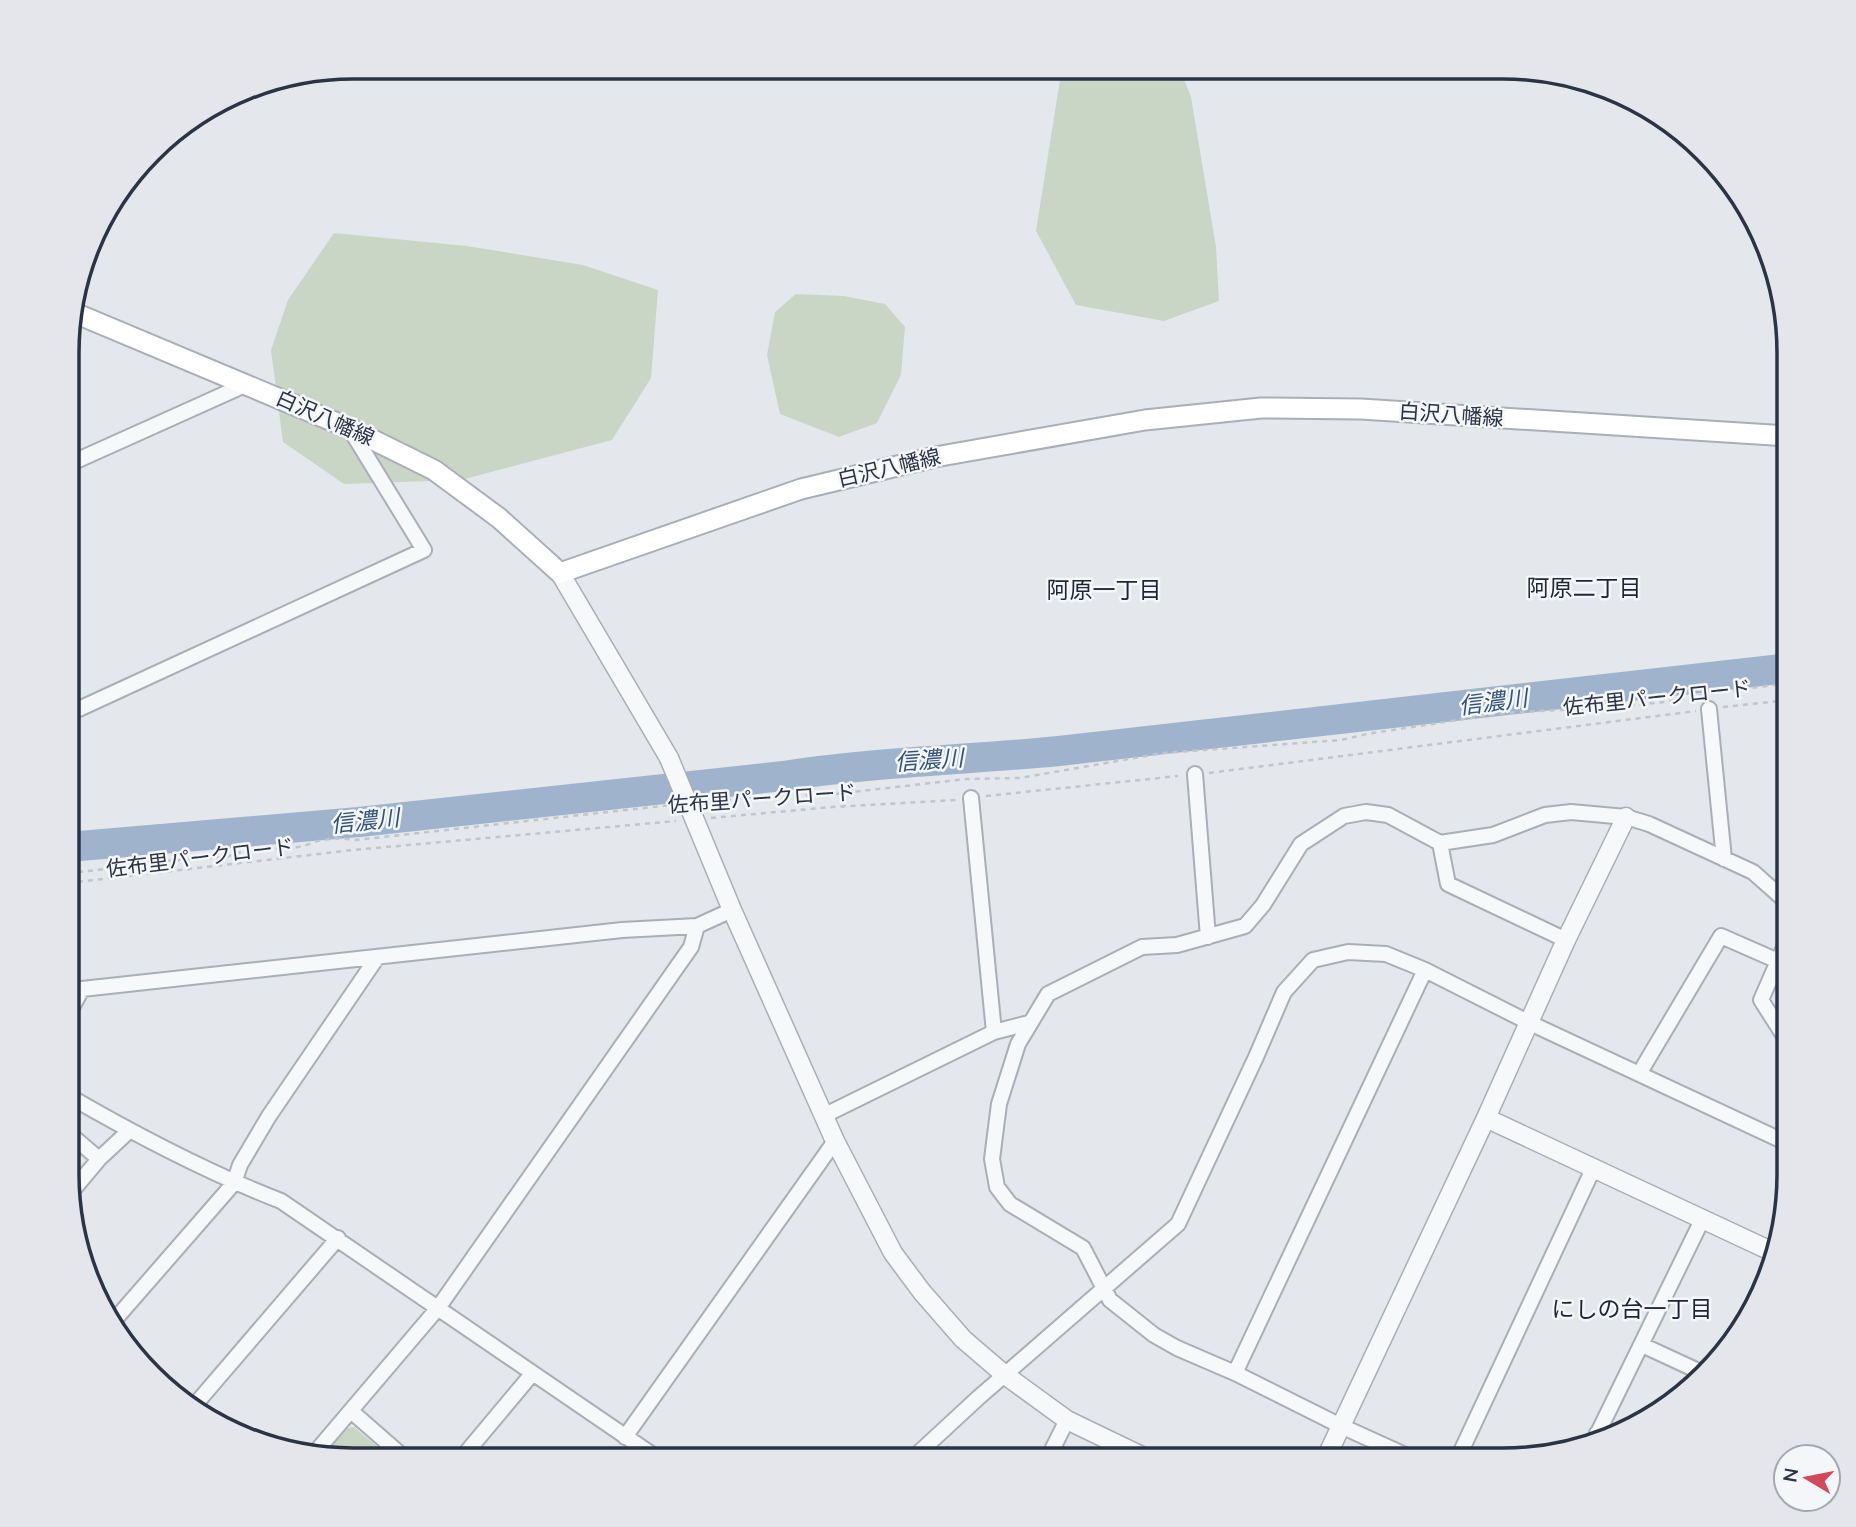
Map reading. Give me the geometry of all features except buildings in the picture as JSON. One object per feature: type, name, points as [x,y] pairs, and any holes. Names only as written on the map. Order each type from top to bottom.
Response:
[{"type":"main road","name":"白沢八幡線","points":[[81,316],[349,428],[434,470],[499,517],[560,573],[801,489],[935,457],[1158,419],[1261,408],[1361,409],[1777,435]]},
{"type":"street","points":[[79,460],[247,384]]},
{"type":"street","points":[[79,709],[424,550],[349,428]]},
{"type":"street","points":[[560,573],[669,758],[732,910],[823,1116],[893,1253],[922,1292],[963,1339],[1005,1376],[1067,1420],[1125,1448]]},
{"type":"street","points":[[1709,709],[1724,859]]},
{"type":"street","points":[[1195,774],[1208,937]]},
{"type":"street","points":[[971,798],[994,1032]]},
{"type":"street","points":[[1390,1448],[1154,1335],[1110,1300],[1083,1248],[1010,1204],[997,1187],[992,1159],[999,1104],[1018,1044],[1048,994],[1142,947],[1177,945],[1245,926],[1264,905],[1301,844],[1345,816],[1366,812],[1388,815],[1440,843],[1493,835],[1545,815],[1571,812],[1626,817],[1649,824],[1753,872],[1777,893]]},
{"type":"street","points":[[1331,1448],[1486,1118],[1566,940],[1626,817]]},
{"type":"street","points":[[1440,843],[1448,884],[1566,940]]},
{"type":"street","points":[[79,995],[82,989],[376,959],[622,930],[697,926],[732,910]]},
{"type":"street","points":[[320,1446],[438,1308],[691,947],[697,926]]},
{"type":"street","points":[[1639,1074],[1721,936],[1777,961]]},
{"type":"street","points":[[925,1448],[1178,1224],[1284,992],[1313,960],[1348,952],[1387,954],[1777,1138]]},
{"type":"street","points":[[118,1316],[234,1183],[240,1165],[269,1116],[376,959]]},
{"type":"street","points":[[1777,963],[1761,1000],[1777,1026]]},
{"type":"street","points":[[1235,1373],[1425,970]]},
{"type":"street","points":[[823,1116],[994,1032],[1029,1023]]},
{"type":"street","points":[[79,1102],[129,1131],[234,1183],[281,1201],[642,1448]]},
{"type":"street","points":[[1486,1118],[1767,1249]]},
{"type":"street","points":[[79,1183],[99,1159],[129,1131]]},
{"type":"street","points":[[625,1437],[835,1141]]},
{"type":"street","points":[[79,1142],[99,1159]]},
{"type":"street","points":[[1463,1448],[1594,1167]]},
{"type":"street","points":[[1604,1429],[1702,1220]]},
{"type":"street","points":[[198,1401],[338,1238]]},
{"type":"street","points":[[1642,1345],[1695,1370]]},
{"type":"street","points":[[470,1448],[532,1374]]},
{"type":"street","points":[[351,1411],[393,1448]]},
{"type":"street","points":[[1052,1448],[1067,1420]]},
{"type":"path","name":"佐布里パークロード","points":[[79,872],[135,866],[146,862],[227,857],[304,846],[331,839],[356,840],[690,810],[761,796],[826,795],[966,779],[1020,778],[1163,753],[1341,740],[1503,713],[1580,710],[1665,702],[1777,684]]},
{"type":"path","points":[[79,882],[690,810],[832,807],[971,798],[1390,752],[1777,701]]},
{"type":"green space","points":[[1060,79],[1184,79],[1191,97],[1216,247],[1219,301],[1164,321],[1076,305],[1036,231]]},
{"type":"green space","points":[[334,233],[467,246],[583,265],[658,290],[651,378],[612,440],[461,480],[344,484],[283,442],[271,350],[288,300]]},
{"type":"green space","points":[[796,294],[844,296],[885,304],[905,327],[901,375],[877,423],[839,437],[780,414],[767,355],[775,312]]},
{"type":"green space","points":[[354,1427],[379,1448],[331,1448],[348,1428]]},
{"type":"waterway","name":"信濃川","points":[[79,846],[359,822],[852,767],[1059,751],[1777,669]]},
{"type":"district","name":"阿原二丁目","points":[[1584,588]]},
{"type":"district","name":"阿原一丁目","points":[[1104,590]]},
{"type":"district","name":"にしの台一丁目","points":[[1632,1309]]}]
